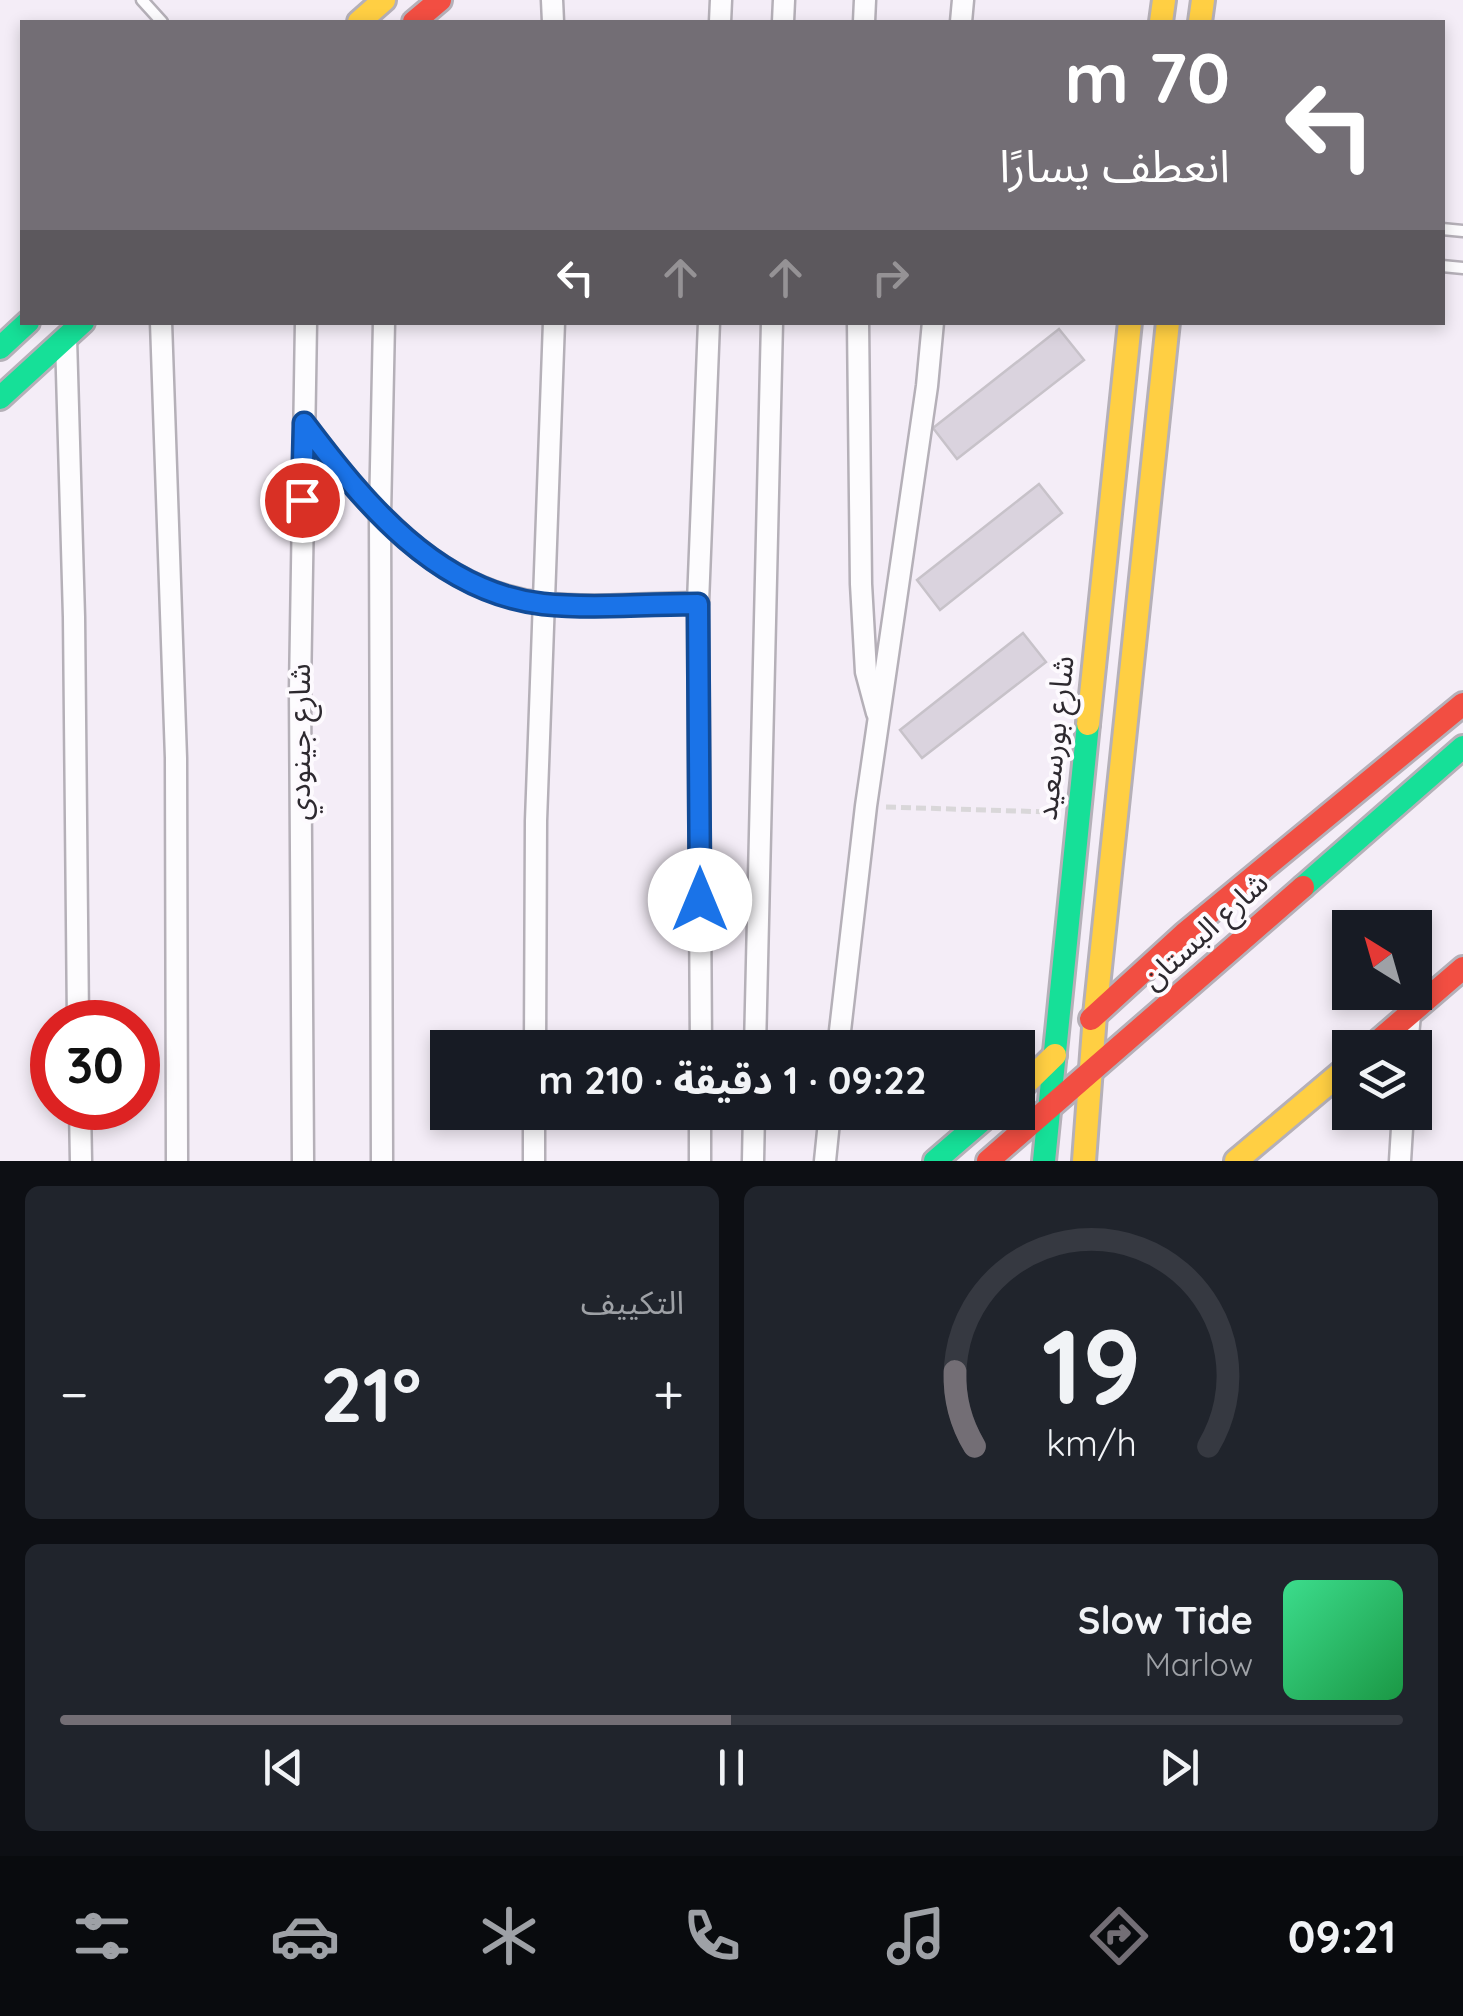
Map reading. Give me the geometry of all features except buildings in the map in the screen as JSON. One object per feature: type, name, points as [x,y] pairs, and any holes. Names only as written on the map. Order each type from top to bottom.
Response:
[{"type":"main road","points":[[361,20],[384,0]]},
{"type":"main road","points":[[416,20],[440,0]]},
{"type":"main road","points":[[0,348],[25,325]]},
{"type":"main road","name":"شارع بورسعيد","points":[[1044,1161],[1130,325]]},
{"type":"main road","points":[[1084,1161],[1095,1015],[1168,325]]},
{"type":"main road","points":[[0,398],[75,330]]},
{"type":"main road","name":"شارع البستان","points":[[1035,1075],[1184,934],[1463,704]]},
{"type":"main road","name":"شارع البستان","points":[[988,1161],[1463,746]]},
{"type":"main road","points":[[1391,1030],[1463,968]]},
{"type":"main road","points":[[1242,1158],[1332,1080]]},
{"type":"main road","points":[[935,1161],[971,1130]]},
{"type":"street","points":[[161,325],[176,758],[177,1161]]},
{"type":"street","name":"شارع جينودي","points":[[303,1161],[300,690],[306,325]]},
{"type":"street","points":[[382,1161],[380,515],[384,325]]},
{"type":"street","points":[[535,1030],[536,821],[554,325]]},
{"type":"street","points":[[700,1030],[698,604],[709,325]]},
{"type":"street","points":[[755,1030],[772,325]]},
{"type":"street","points":[[858,325],[863,619],[868,684],[879,720]]},
{"type":"street","points":[[840,1030],[866,806],[933,325]]},
{"type":"street","points":[[75,330],[78,1000]]},
{"type":"street","points":[[304,423],[343,475],[380,515],[438,564],[480,588],[542,604],[698,604]]},
{"type":"street","points":[[1409,1030],[1410,1014]]},
{"type":"street","points":[[80,1130],[81,1161]]},
{"type":"street","points":[[534,1130],[534,1161]]},
{"type":"street","points":[[700,1130],[700,1161]]},
{"type":"street","points":[[753,1161],[754,1130]]},
{"type":"street","points":[[824,1161],[828,1130]]},
{"type":"street","points":[[1400,1161],[1402,1130]]},
{"type":"lane","points":[[142,0],[160,20]]},
{"type":"path","points":[[866,806],[1078,812]]},
{"type":"traffic: fast","points":[[0,348],[25,325]]},
{"type":"traffic: fast","points":[[0,398],[80,325]]},
{"type":"traffic: fast","points":[[1044,1161],[1088,724]]},
{"type":"traffic: fast","points":[[1303,887],[1463,747]]},
{"type":"traffic: fast","points":[[935,1161],[971,1130]]},
{"type":"traffic: slow","points":[[361,20],[384,0]]},
{"type":"traffic: slow","points":[[1161,20],[1164,0]]},
{"type":"traffic: slow","points":[[1200,20],[1203,0]]},
{"type":"traffic: slow","points":[[1088,724],[1130,325]]},
{"type":"traffic: slow","points":[[1084,1161],[1095,1015],[1168,325]]},
{"type":"traffic: slow","points":[[1035,1074],[1055,1055]]},
{"type":"traffic: slow","points":[[1236,1161],[1332,1080]]},
{"type":"traffic: jam","points":[[416,20],[440,0]]},
{"type":"traffic: jam","points":[[1091,1019],[1184,934],[1463,704]]},
{"type":"traffic: jam","points":[[988,1161],[1303,887]]},
{"type":"traffic: jam","points":[[1391,1030],[1463,968]]},
{"type":"route","points":[[302,500],[304,423],[343,475],[380,515],[438,564],[480,588],[542,604],[698,604],[700,900]]}]
